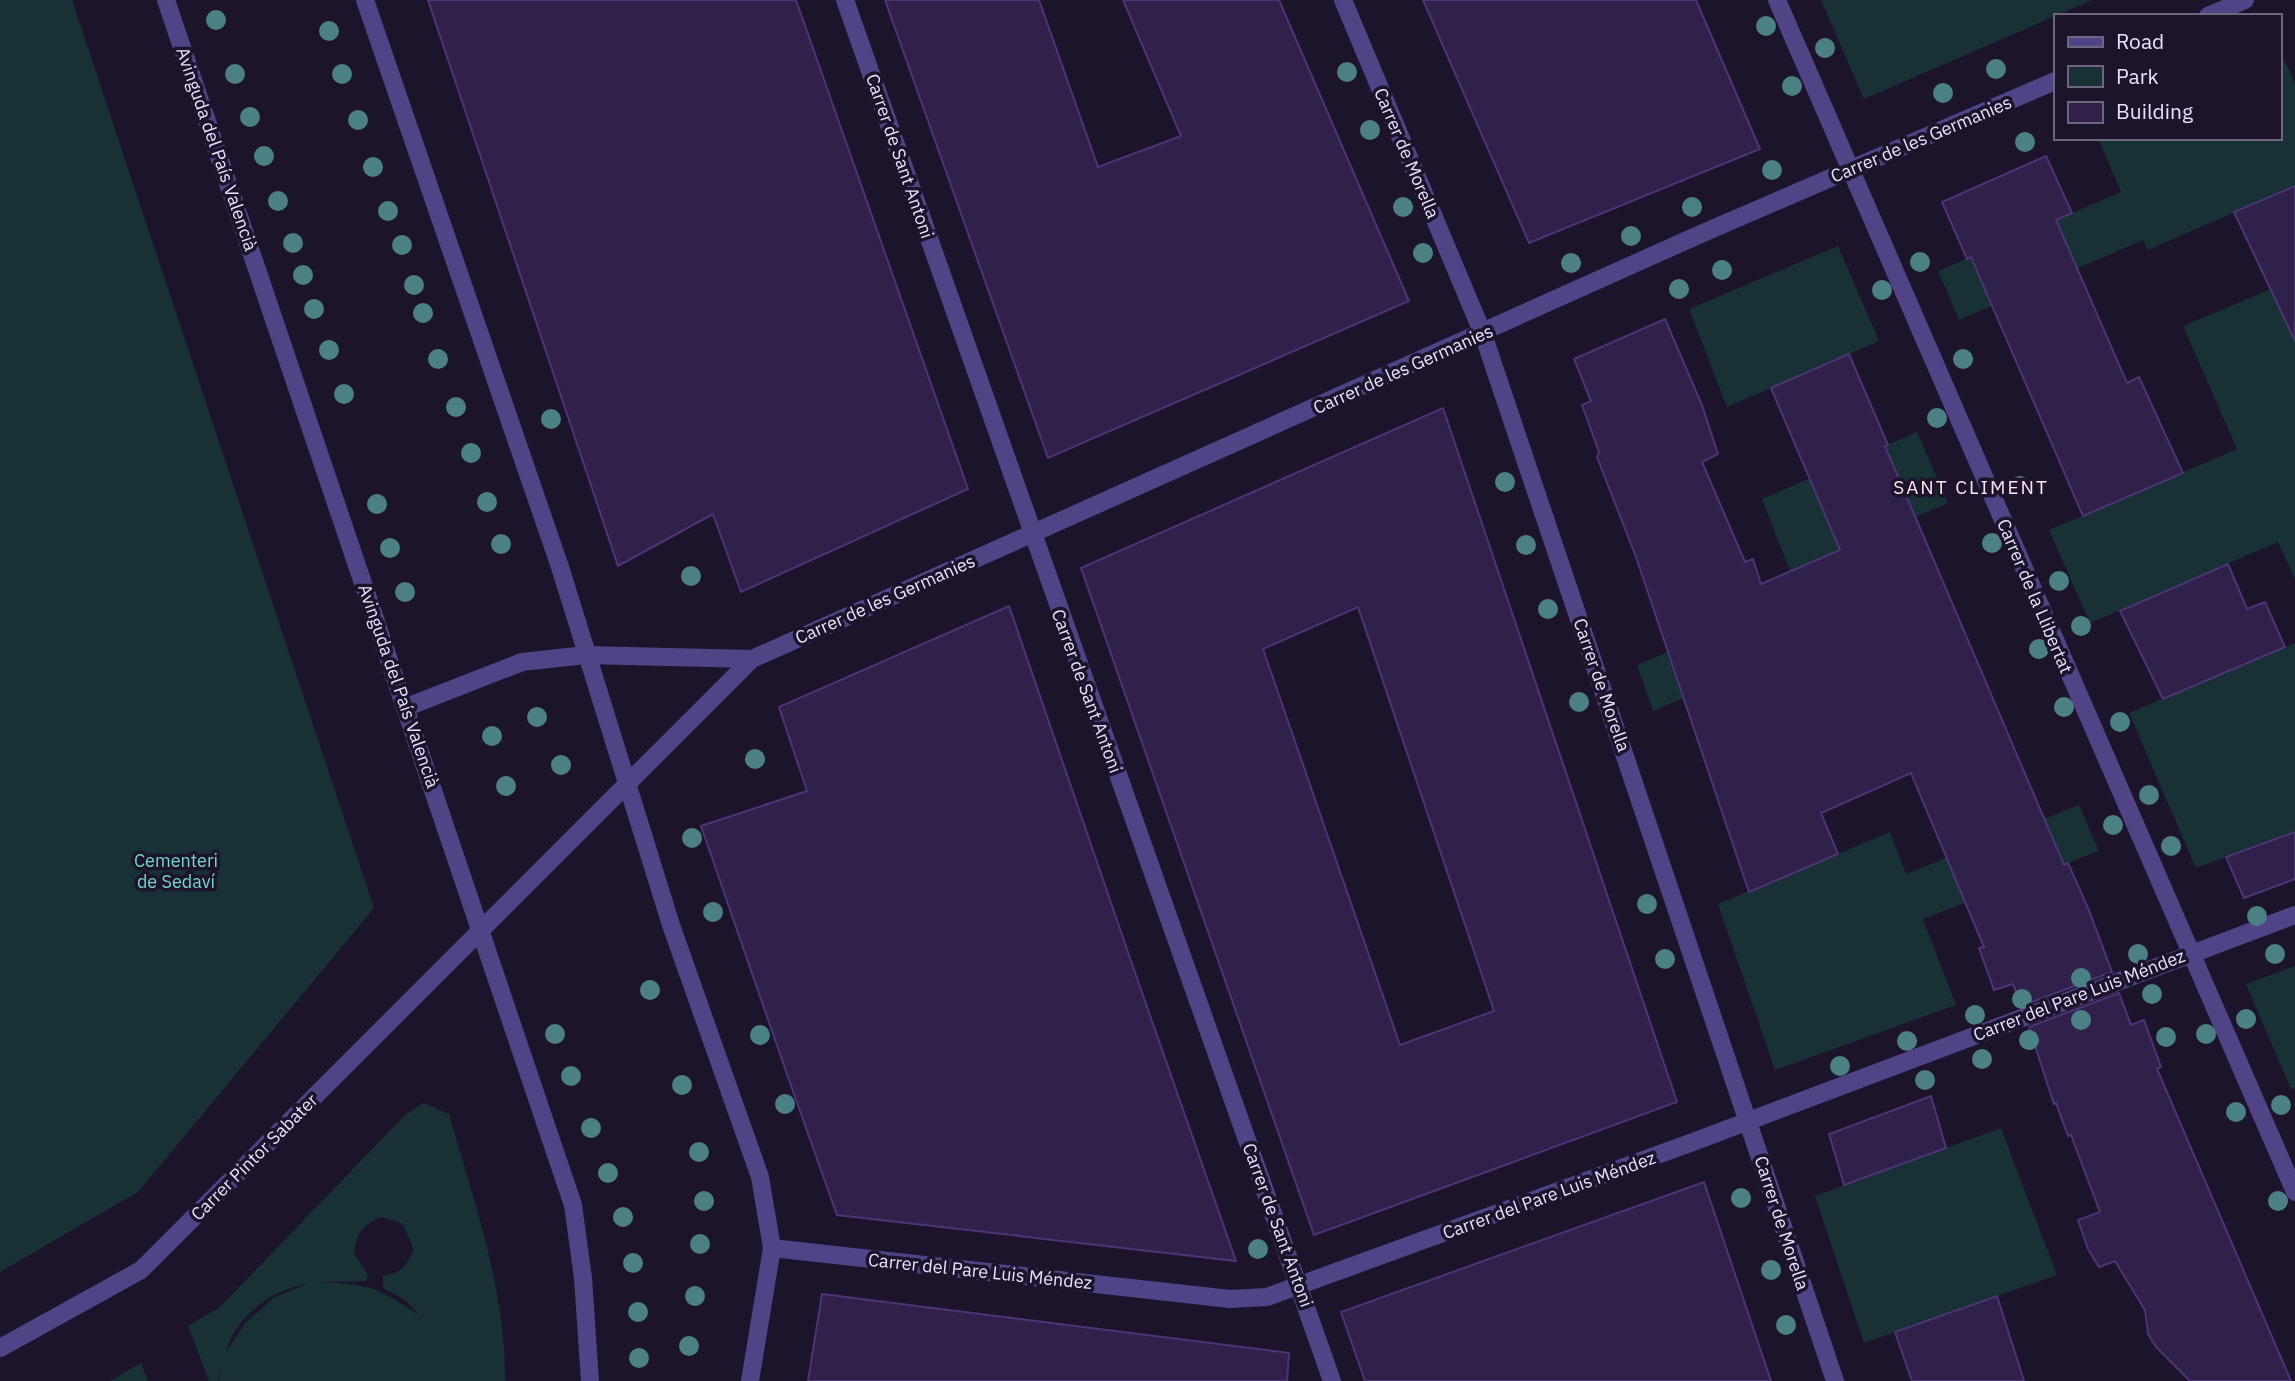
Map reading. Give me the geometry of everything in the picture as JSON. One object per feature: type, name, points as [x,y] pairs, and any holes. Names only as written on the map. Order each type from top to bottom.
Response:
[{"type":"street","name":"Avinguda del País Valencià","points":[[166,0],[407,708],[572,1205],[583,1278],[590,1381]]},
{"type":"street","points":[[365,0],[560,567],[626,787],[671,925],[760,1177],[772,1248],[750,1381]]},
{"type":"street","name":"Carrer de Sant Antoni","points":[[845,0],[1332,1381]]},
{"type":"street","name":"Carrer de Morella","points":[[1343,0],[1483,334],[1835,1381]]},
{"type":"street","name":"Carrer de la Llibertat","points":[[1777,0],[2295,1192]]},
{"type":"street","points":[[2213,14],[2245,0]]},
{"type":"street","name":"Carrer de les Germanies","points":[[752,659],[1850,169],[2054,81]]},
{"type":"street","points":[[407,708],[522,662],[586,655],[752,659]]},
{"type":"street","points":[[626,787],[752,659]]},
{"type":"street","name":"Carrer Pintor Sabater","points":[[0,1348],[141,1270],[418,991],[482,932],[626,787]]},
{"type":"street","name":"Carrer del Pare Luis Méndez","points":[[772,1248],[1230,1298],[1267,1297],[1749,1121],[2190,952],[2295,915]]},
{"type":"green space","name":"Cementeri de Sedaví","points":[[0,0],[72,0],[374,908],[138,1192],[0,1272]]},
{"type":"green space","points":[[1821,0],[2092,0],[2054,14],[2054,16],[1864,99]]},
{"type":"green space","points":[[2281,55],[2295,83],[2295,186],[2148,250],[2143,240],[1959,320],[1938,271],[2121,192],[2099,140],[2281,140]]},
{"type":"green space","points":[[1838,246],[1879,341],[1727,407],[1689,309]]},
{"type":"green space","points":[[2295,279],[2295,579],[2278,542],[2090,623],[2049,530],[2237,449],[2183,326]]},
{"type":"green space","points":[[1917,432],[1948,503],[1790,571],[1762,499]]},
{"type":"green space","points":[[1799,596],[1817,641],[1653,711],[1637,665]]},
{"type":"green space","points":[[2295,643],[2295,832],[2196,868],[2129,713]]},
{"type":"green space","points":[[2079,805],[2099,851],[1923,919],[1956,1005],[1775,1070],[1718,904],[1890,832],[1906,874]]},
{"type":"green space","points":[[2295,966],[2295,1087],[2291,1089],[2246,984]]},
{"type":"green space","points":[[423,1103],[449,1114],[494,1279],[504,1347],[505,1381],[219,1381],[222,1366],[218,1381],[209,1381],[188,1326],[220,1307],[405,1115]],"holes":[[[381,1217],[403,1224],[414,1250],[402,1268],[383,1275],[383,1288],[405,1300],[419,1315],[372,1289],[319,1282],[366,1281],[368,1275],[354,1253],[355,1246],[359,1235],[369,1223]],[[306,1284],[275,1297],[246,1322],[226,1352],[246,1316],[280,1292]]]},
{"type":"green space","points":[[2001,1128],[2057,1275],[1864,1343],[1815,1196]]},
{"type":"green space","points":[[141,1363],[148,1381],[110,1381]]},
{"type":"building","points":[[428,0],[796,0],[968,489],[741,592],[713,514],[618,566]]},
{"type":"building","points":[[885,0],[1039,0],[1098,167],[1181,136],[1123,0],[1279,0],[1409,301],[1048,458]]},
{"type":"building","points":[[1423,0],[1696,0],[1760,149],[1529,243]]},
{"type":"building","points":[[2046,156],[2072,213],[2056,220],[2127,383],[2139,377],[2183,473],[2083,516],[1971,257],[1967,259],[1942,202]]},
{"type":"building","points":[[2295,186],[2295,341],[2234,212]]},
{"type":"building","points":[[1665,319],[1702,405],[1718,454],[1702,462],[1745,562],[1753,559],[1761,584],[1840,550],[1771,388],[1849,354],[1888,445],[1885,446],[2064,865],[2068,863],[2088,908],[2112,972],[2021,1006],[2013,984],[1994,990],[1979,948],[1984,947],[1911,773],[1821,813],[1838,854],[1749,892],[1636,557],[1597,457],[1599,452],[1582,405],[1591,401],[1574,359]]},
{"type":"building","points":[[1443,408],[1677,1102],[1314,1235],[1081,568]],"holes":[[[1358,607],[1494,1011],[1400,1045],[1263,649]]]},
{"type":"building","points":[[2228,564],[2247,609],[2265,602],[2285,647],[2163,699],[2120,611]]},
{"type":"building","points":[[1009,606],[1236,1261],[837,1215],[789,1080],[701,826],[807,791],[779,707]]},
{"type":"building","points":[[2295,832],[2295,879],[2244,898],[2226,857]]},
{"type":"building","points":[[2119,993],[2131,1025],[2144,1020],[2161,1067],[2157,1069],[2291,1381],[2190,1381],[2156,1347],[2148,1334],[2145,1310],[2115,1261],[2099,1267],[2088,1249],[2078,1220],[2100,1212],[2071,1135],[2068,1136],[2056,1103],[2054,1104],[2029,1027]]},
{"type":"building","points":[[1931,1096],[1946,1148],[1844,1185],[1829,1134]]},
{"type":"building","points":[[1704,1182],[1771,1381],[1365,1381],[1341,1312]]},
{"type":"building","points":[[822,1294],[1289,1353],[1287,1381],[808,1381]]},
{"type":"building","points":[[1997,1296],[2024,1381],[1912,1381],[1895,1332]]},
{"type":"district","name":"SANT CLIMENT","points":[[1971,487]]}]
